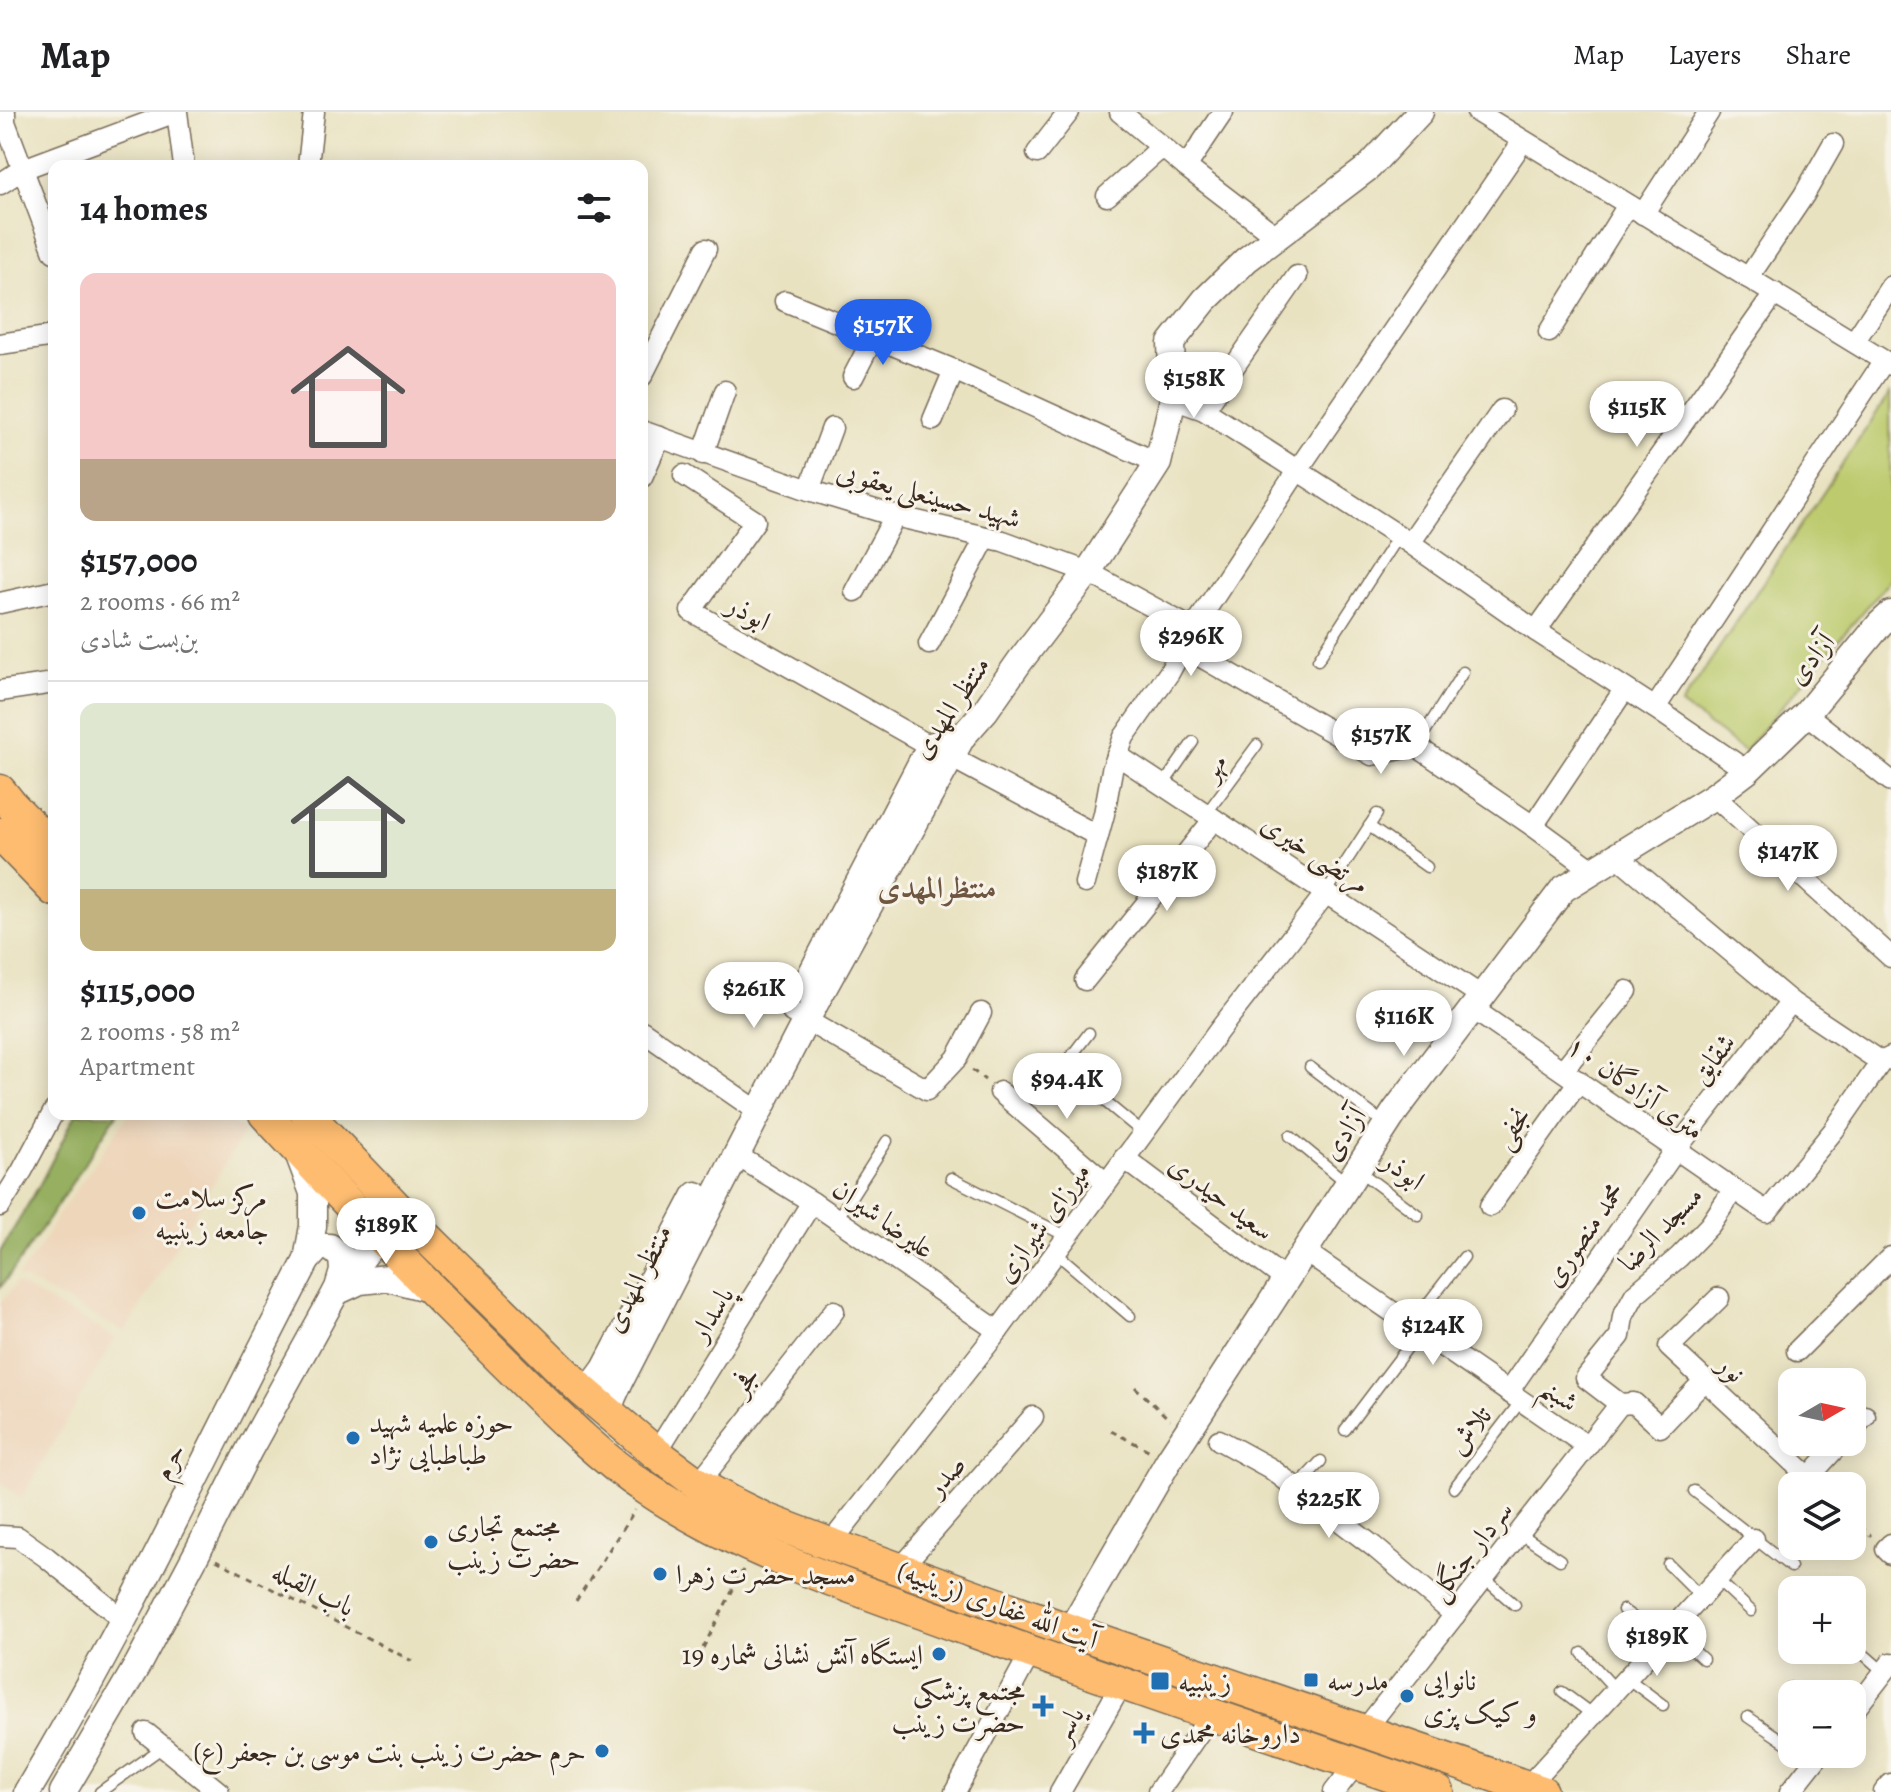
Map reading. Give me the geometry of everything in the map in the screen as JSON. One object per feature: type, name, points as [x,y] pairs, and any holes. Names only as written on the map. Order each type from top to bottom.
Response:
[{"type":"main road","points":[[0,791],[48,843]]},
{"type":"main road","points":[[1,834],[48,884]]},
{"type":"main road","name":"آیت الله غفاری (زینبیه)","points":[[271,1120],[430,1289],[584,1441],[648,1490],[753,1549],[841,1584],[1201,1712],[1438,1792]]},
{"type":"main road","name":"آیت الله غفاری (زینبیه)","points":[[313,1120],[399,1210],[603,1380],[609,1414],[698,1484],[767,1520],[830,1544],[1070,1631],[1534,1790]]},
{"type":"main road","points":[[1201,1712],[1203,1676]]},
{"type":"main road","points":[[1250,1728],[1261,1696]]},
{"type":"street","points":[[5,112],[5,122],[48,236]]},
{"type":"street","points":[[0,184],[23,169],[177,112],[183,160]]},
{"type":"street","points":[[309,160],[314,112]]},
{"type":"street","points":[[1037,153],[1069,112]]},
{"type":"street","points":[[1120,112],[1276,236]]},
{"type":"street","points":[[1186,167],[1223,112]]},
{"type":"street","name":"منتظر المهدی","points":[[603,1380],[736,1155],[752,1107],[799,1016],[948,747],[985,711],[1088,572],[1158,463],[1173,399],[1171,343],[1205,300],[1246,260],[1369,167],[1420,112]]},
{"type":"street","points":[[1477,112],[1499,118],[1523,141],[1888,363],[1655,708]]},
{"type":"street","points":[[1549,332],[1709,112]]},
{"type":"street","points":[[1085,883],[1112,770],[1124,737],[1169,673],[1297,471],[1523,141]]},
{"type":"street","points":[[1748,278],[1804,195],[1833,144]]},
{"type":"street","points":[[1107,196],[1162,147]]},
{"type":"street","points":[[648,364],[706,249]]},
{"type":"street","points":[[1204,410],[1297,276]]},
{"type":"street","points":[[1854,342],[1891,286]]},
{"type":"street","points":[[1536,631],[1775,293]]},
{"type":"street","points":[[785,301],[954,370],[1158,463]]},
{"type":"street","points":[[853,377],[874,336]]},
{"type":"street","points":[[0,344],[48,337]]},
{"type":"street","points":[[933,420],[954,370]]},
{"type":"street","points":[[703,454],[725,391]]},
{"type":"street","points":[[1173,399],[1204,410],[1404,540],[1747,771]]},
{"type":"street","points":[[1404,540],[1502,410]]},
{"type":"street","points":[[809,490],[832,428]]},
{"type":"street","name":"شهید حسینعلی یعقوبی","points":[[651,434],[809,490],[895,516],[1003,541],[1088,572],[1372,755],[1416,746]]},
{"type":"street","name":"ابوذر","points":[[684,475],[755,521],[691,611],[948,747]]},
{"type":"street","points":[[855,591],[895,516]]},
{"type":"street","points":[[929,644],[986,537]]},
{"type":"street","points":[[0,603],[48,592]]},
{"type":"street","name":"آزادی","points":[[1070,1631],[1169,1460],[1386,1125],[1563,889],[1714,796],[1747,771],[1806,714],[1880,624],[1891,615]]},
{"type":"street","points":[[0,691],[48,684]]},
{"type":"street","points":[[1533,826],[1624,690]]},
{"type":"street","points":[[1806,714],[1891,781]]},
{"type":"street","points":[[1416,746],[1593,870]]},
{"type":"street","points":[[948,747],[1098,836]]},
{"type":"street","name":"مرتضی خیری","points":[[1117,755],[1326,893],[1478,1003]]},
{"type":"street","points":[[1714,796],[1891,957]]},
{"type":"street","points":[[1085,980],[1210,817]]},
{"type":"street","points":[[1617,856],[1791,1002],[1886,1060]]},
{"type":"street","name":"میرزای شیرازی","points":[[830,1544],[998,1331],[1220,1029],[1326,893]]},
{"type":"street","name":"نجفی","points":[[1490,1206],[1627,991]]},
{"type":"street","name":"شقایق","points":[[1677,1148],[1791,1002]]},
{"type":"street","name":"۱۰ متری آزادگان","points":[[1478,1003],[1571,1076],[1767,1212],[1886,1060]]},
{"type":"street","points":[[799,1016],[927,1090],[957,1058],[981,1013]]},
{"type":"street","points":[[603,1380],[752,1107],[648,1035]]},
{"type":"street","points":[[1000,1092],[1106,1183]]},
{"type":"street","points":[[0,1206],[49,1120]]},
{"type":"street","name":"حرم","points":[[27,1792],[70,1721],[124,1620],[307,1260],[313,1226],[313,1193],[295,1146]]},
{"type":"street","name":"محمد منصوری","points":[[1514,1396],[1677,1148]]},
{"type":"street","name":"علیرضا شیران","points":[[736,1155],[812,1202],[998,1331]]},
{"type":"street","name":"سعید حیدری","points":[[1124,1158],[1286,1280]]},
{"type":"street","name":"مسجد الرضا","points":[[1705,1380],[1660,1427],[1634,1403],[1620,1404],[1586,1378],[1620,1336],[1623,1316],[1635,1294],[1700,1236],[1734,1189]]},
{"type":"street","name":"پاسدار","points":[[656,1453],[812,1202]]},
{"type":"street","points":[[63,1792],[138,1664],[249,1450],[336,1292],[399,1210]]},
{"type":"street","points":[[307,1260],[319,1247],[330,1247],[342,1257],[343,1271],[336,1292]]},
{"type":"street","name":"شبنم","points":[[1304,1251],[1587,1446]]},
{"type":"street","points":[[1797,1351],[1891,1257]]},
{"type":"street","points":[[336,1292],[360,1281],[388,1278],[430,1289]]},
{"type":"street","name":"نور","points":[[1719,1298],[1669,1347],[1778,1448]]},
{"type":"street","name":"فجر","points":[[698,1484],[834,1311]]},
{"type":"street","name":"سردار جنگل","points":[[1364,1731],[1620,1404]]},
{"type":"street","name":"صدر","points":[[900,1569],[1033,1417]]},
{"type":"street","points":[[1219,1440],[1270,1468],[1373,1546],[1455,1615]]},
{"type":"street","name":"نور","points":[[1786,1456],[1809,1477],[1828,1456]]},
{"type":"street","points":[[0,1536],[18,1537],[124,1620]]},
{"type":"street","points":[[1534,1790],[1593,1715],[1754,1539]]},
{"type":"street","points":[[955,1792],[1031,1652]]},
{"type":"street","points":[[1866,1695],[1887,1667]]},
{"type":"street","name":"یاسر","points":[[1060,1792],[1122,1684]]},
{"type":"street","points":[[1158,1792],[1201,1712]]},
{"type":"street","points":[[146,1733],[219,1792]]},
{"type":"street","points":[[1334,1792],[1356,1764]]},
{"type":"street","points":[[1790,1792],[1805,1768]]},
{"type":"street","points":[[1884,1792],[1891,1784]]},
{"type":"lane","points":[[1318,660],[1404,540]]},
{"type":"lane","points":[[1416,746],[1463,672]]},
{"type":"lane","points":[[1163,785],[1193,742]]},
{"type":"lane","name":"مهر","points":[[1210,817],[1257,745]]},
{"type":"lane","points":[[1326,893],[1377,814]]},
{"type":"lane","points":[[1369,826],[1427,867]]},
{"type":"lane","points":[[1089,1033],[1063,1067],[1143,1133]]},
{"type":"lane","points":[[1310,1067],[1386,1125]]},
{"type":"lane","name":"ابوذر","points":[[1290,1136],[1418,1215]]},
{"type":"lane","points":[[837,1219],[887,1141]]},
{"type":"lane","points":[[951,1178],[1060,1244],[1130,1316]]},
{"type":"lane","points":[[1345,1430],[1464,1257]]},
{"type":"lane","name":"تلاش","points":[[1454,1488],[1514,1396]]},
{"type":"lane","points":[[1296,1488],[1321,1461]]},
{"type":"lane","points":[[1341,1522],[1365,1487]]},
{"type":"lane","points":[[1694,1491],[1791,1567]]},
{"type":"lane","points":[[1519,1533],[1560,1560]]},
{"type":"lane","points":[[1668,1564],[1701,1597]]},
{"type":"lane","points":[[1484,1578],[1515,1605]]},
{"type":"lane","points":[[1717,1579],[1751,1611]]},
{"type":"lane","points":[[1623,1610],[1667,1634],[1703,1659]]},
{"type":"lane","points":[[1582,1653],[1621,1684],[1663,1705]]},
{"type":"lane","points":[[1866,1653],[1887,1667]]},
{"type":"lane","points":[[1562,1692],[1593,1715]]},
{"type":"lane","points":[[1748,1717],[1778,1737]]},
{"type":"lane","points":[[100,1792],[163,1747]]},
{"type":"path","points":[[957,1058],[1000,1092]]},
{"type":"path","points":[[1135,1387],[1185,1435]]},
{"type":"path","points":[[1111,1431],[1169,1460]]},
{"type":"path","points":[[576,1601],[648,1490]]},
{"type":"path","points":[[1866,1530],[1889,1549]]},
{"type":"path","points":[[703,1648],[753,1549]]},
{"type":"path","name":"باب القبله","points":[[198,1551],[412,1661]]},
{"type":"shaded area","points":[[125,1120],[231,1120],[244,1131],[125,1332],[18,1276],[38,1251],[57,1217]]},
{"type":"shaded area","points":[[16,1283],[115,1338],[21,1498],[0,1482],[0,1304]]},
{"type":"green space","points":[[1890,393],[1891,579],[1744,751],[1681,705]]},
{"type":"green space","points":[[73,1120],[113,1120],[0,1288],[0,1252]]},
{"type":"place","name":"مرکز سلامت جامعه زینبیه","points":[[139,1213]]},
{"type":"place","name":"حوزه علمیه شهید طباطبایی نژاد","points":[[353,1438]]},
{"type":"place","name":"مجتمع تجاری حضرت زینب","points":[[431,1542]]},
{"type":"place","name":"مسجد حضرت زهرا","points":[[660,1574]]},
{"type":"place","name":"ایستگاه آتش نشانی شماره 19","points":[[939,1654]]},
{"type":"place","name":"مدرسه","points":[[1311,1680]]},
{"type":"place","name":"زینبیه","points":[[1160,1681]]},
{"type":"place","name":"نانوایی و کیک پزی","points":[[1407,1696]]},
{"type":"place","name":"مجتمع پزشکی حضرت زینب","points":[[1043,1706]]},
{"type":"place","name":"داروخانه محمدی","points":[[1144,1733]]},
{"type":"place","name":"حرم حضرت زینب بنت موسی بن جعفر (ع)","points":[[602,1751]]},
{"type":"district","name":"منتظرالمهدی","points":[[937,888]]}]
